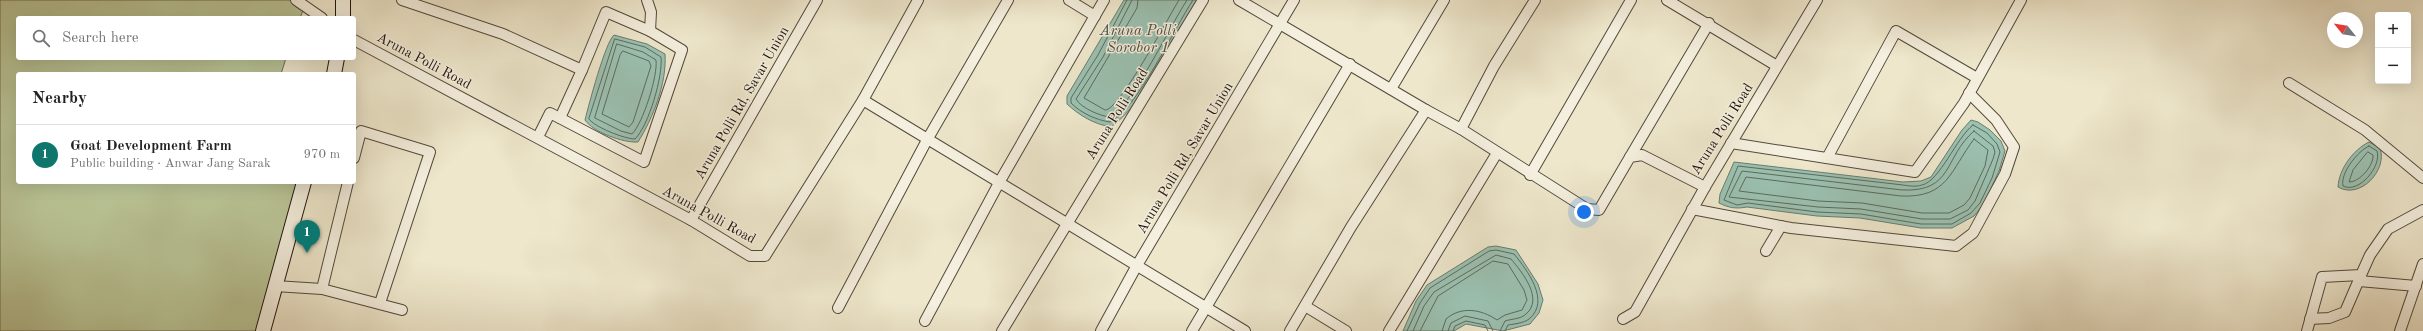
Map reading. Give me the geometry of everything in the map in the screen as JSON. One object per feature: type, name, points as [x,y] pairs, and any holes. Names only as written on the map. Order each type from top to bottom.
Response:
[{"type":"main road","points":[[343,16],[344,0]]},
{"type":"main road","points":[[334,72],[337,60]]},
{"type":"main road","points":[[263,331],[303,184]]},
{"type":"street","points":[[296,0],[319,16]]},
{"type":"street","points":[[402,0],[503,34],[582,70]]},
{"type":"street","points":[[647,0],[651,12],[650,31]]},
{"type":"street","name":"Aruna Polli Rd, Savar Union","points":[[691,220],[817,0]]},
{"type":"street","points":[[918,0],[863,100],[927,140],[1000,181],[1136,266],[1245,331]]},
{"type":"street","points":[[838,308],[927,140],[1008,0]]},
{"type":"street","points":[[1069,0],[1095,16]]},
{"type":"street","points":[[925,321],[1000,181],[1104,0]]},
{"type":"street","name":"Aruna Polli Road","points":[[1002,331],[1203,0]]},
{"type":"street","points":[[1239,0],[1426,110],[1462,129],[1530,175],[1587,209],[1599,210],[1709,24]]},
{"type":"street","name":"Aruna Polli Rd, Savar Union","points":[[1101,331],[1136,266],[1294,0]]},
{"type":"street","points":[[1391,89],[1444,0]]},
{"type":"street","points":[[1462,129],[1494,66],[1535,0]]},
{"type":"street","points":[[1530,175],[1631,0]]},
{"type":"street","points":[[1668,0],[1777,66]]},
{"type":"street","name":"Aruna Polli Road","points":[[1630,157],[1642,154],[1705,187],[1817,0]]},
{"type":"street","points":[[1731,143],[1915,172],[1969,93],[2020,0]]},
{"type":"street","points":[[538,137],[550,113],[644,162],[682,50],[650,31],[606,12],[560,118]]},
{"type":"street","points":[[1827,158],[1896,32],[1977,78]]},
{"type":"street","name":"Aruna Polli Road","points":[[356,41],[538,137],[598,172],[691,220],[750,256],[765,256],[863,100]]},
{"type":"street","points":[[1192,331],[1350,64]]},
{"type":"street","points":[[2289,83],[2365,130],[2423,178]]},
{"type":"street","points":[[1692,209],[1781,226],[1956,246],[1973,233],[2005,174],[2014,147],[1996,120],[1969,93]]},
{"type":"street","points":[[1290,331],[1351,227],[1426,110]]},
{"type":"street","points":[[356,150],[361,131],[430,152],[380,303]]},
{"type":"street","points":[[1388,331],[1497,153]]},
{"type":"street","points":[[322,289],[348,184]]},
{"type":"street","points":[[1623,319],[1635,312],[1705,187]]},
{"type":"street","points":[[2310,319],[2329,318],[2345,312],[2370,255],[2388,229],[2423,210]]},
{"type":"street","points":[[1766,251],[1781,226]]},
{"type":"street","points":[[2400,331],[2423,264]]},
{"type":"street","points":[[2307,331],[2322,277],[2360,278],[2416,286]]},
{"type":"street","points":[[275,286],[322,289],[402,310]]},
{"type":"street","points":[[1305,306],[1346,331]]},
{"type":"shaded area","points":[[0,0],[296,0],[305,5],[301,16],[16,16],[16,60],[285,60],[282,72],[16,72],[16,184],[303,184],[264,331],[0,331]]},
{"type":"water","name":"Aruna Polli Sorobor 1","points":[[1124,0],[1197,0],[1148,85],[1124,116],[1111,127],[1093,122],[1077,112],[1067,104],[1067,96]]},
{"type":"water","points":[[614,35],[647,44],[665,54],[664,77],[658,100],[644,133],[638,142],[625,141],[609,136],[595,129],[585,120],[606,49]]},
{"type":"water","points":[[1971,120],[1978,122],[1990,130],[2001,141],[2005,151],[1999,171],[1983,205],[1974,216],[1952,228],[1921,228],[1860,218],[1817,216],[1747,207],[1733,208],[1719,203],[1720,194],[1734,162],[1903,182],[1921,181],[1931,177],[1962,130]]},
{"type":"water","points":[[2369,142],[2380,148],[2380,165],[2376,173],[2370,181],[2355,189],[2346,190],[2338,187],[2344,167],[2352,155],[2363,145]]},
{"type":"water","points":[[1496,246],[1516,250],[1538,284],[1543,300],[1539,313],[1530,324],[1503,331],[1466,324],[1454,331],[1403,331],[1416,301],[1427,285],[1488,247]]},
{"type":"place","name":"Goat Development Farm","points":[[307,253]]}]
